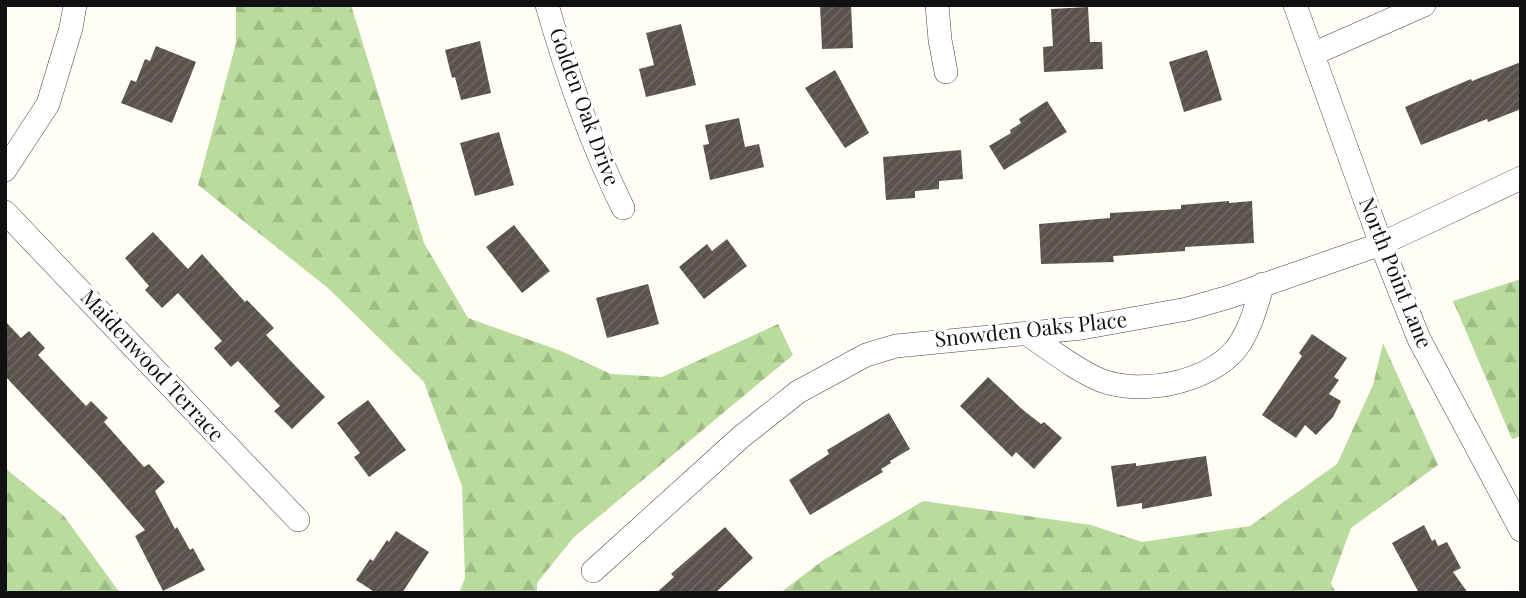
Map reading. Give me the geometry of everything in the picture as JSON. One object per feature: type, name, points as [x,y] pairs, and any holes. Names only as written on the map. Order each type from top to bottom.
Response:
[{"type":"street","points":[[5,170],[48,104],[71,28],[75,5]]},
{"type":"street","name":"Golden Oak Drive","points":[[547,5],[580,108],[605,172],[623,208]]},
{"type":"street","points":[[937,5],[946,72]]},
{"type":"street","name":"North Point Lane","points":[[1295,5],[1381,244],[1419,339],[1521,530]]},
{"type":"street","points":[[1313,54],[1424,5]]},
{"type":"street","name":"Snowden Oaks Place","points":[[593,571],[719,455],[798,392],[866,355],[896,346],[1092,326],[1187,309],[1381,244],[1521,178]]},
{"type":"street","name":"Maidenwood Terrace","points":[[5,212],[298,520]]},
{"type":"street","points":[[1027,334],[1102,381],[1136,386],[1180,381],[1218,364],[1237,347],[1249,325],[1263,284]]},
{"type":"green space","points":[[236,5],[351,5],[424,243],[468,318],[561,351],[611,374],[662,377],[778,324],[793,355],[573,538],[537,583],[537,593],[459,593],[465,578],[462,486],[424,382],[328,288],[198,185],[236,43]]},
{"type":"green space","points":[[1521,279],[1521,436],[1512,439],[1453,301]]},
{"type":"green space","points":[[1383,343],[1438,465],[1351,528],[1331,583],[1336,593],[780,593],[822,561],[923,501],[1091,525],[1142,542],[1250,526],[1337,464],[1373,385]]},
{"type":"green space","points":[[5,468],[64,516],[120,593],[5,593]]},
{"type":"building","points":[[820,5],[851,5],[853,48],[822,49]]},
{"type":"building","points":[[1088,7],[1090,42],[1102,42],[1103,69],[1044,72],[1043,47],[1053,46],[1051,9]]},
{"type":"building","points":[[681,24],[696,85],[646,97],[639,69],[654,65],[646,33]]},
{"type":"building","points":[[480,41],[491,93],[461,100],[445,50]]},
{"type":"building","points":[[156,46],[196,62],[172,123],[121,103],[131,80],[136,82],[145,59],[150,61]]},
{"type":"building","points":[[1207,50],[1222,100],[1184,112],[1169,62]]},
{"type":"building","points":[[1521,62],[1521,109],[1488,122],[1487,119],[1421,145],[1405,107],[1471,79],[1472,81]]},
{"type":"building","points":[[835,70],[869,133],[845,148],[805,88]]},
{"type":"building","points":[[1047,101],[1067,132],[1004,170],[989,146],[1011,133],[1010,130],[1021,123],[1019,119]]},
{"type":"building","points":[[739,118],[745,147],[759,144],[764,167],[710,180],[703,145],[709,144],[705,125]]},
{"type":"building","points":[[499,132],[514,185],[475,196],[460,143]]},
{"type":"building","points":[[961,150],[963,179],[939,181],[939,189],[915,191],[915,198],[886,200],[883,157]]},
{"type":"building","points":[[1252,201],[1254,243],[1185,247],[1185,251],[1113,256],[1114,262],[1041,264],[1039,224],[1110,218],[1110,213],[1181,209],[1181,205]]},
{"type":"building","points":[[514,225],[550,271],[522,293],[486,247]]},
{"type":"building","points":[[153,232],[188,269],[202,254],[245,302],[247,300],[274,328],[266,335],[325,397],[292,429],[274,411],[280,406],[238,361],[231,367],[214,348],[222,341],[178,293],[162,308],[145,290],[149,286],[125,258]]},
{"type":"building","points":[[727,239],[747,266],[704,299],[679,267],[707,244],[712,251]]},
{"type":"building","points":[[648,284],[659,324],[607,338],[596,298]]},
{"type":"building","points":[[5,321],[21,338],[29,331],[45,348],[38,355],[86,406],[91,401],[108,418],[104,422],[144,467],[149,464],[165,482],[155,491],[175,529],[177,527],[190,550],[193,548],[205,570],[163,591],[135,536],[145,530],[99,476],[5,376]]},
{"type":"building","points":[[1312,334],[1347,358],[1334,377],[1339,380],[1329,394],[1341,401],[1333,417],[1316,435],[1305,425],[1296,438],[1262,415],[1302,356],[1299,353]]},
{"type":"building","points":[[988,377],[1023,410],[1041,424],[1044,422],[1062,438],[1034,469],[1016,452],[1012,457],[960,406]]},
{"type":"building","points":[[368,400],[406,450],[369,477],[354,457],[360,453],[337,423]]},
{"type":"building","points":[[889,413],[910,449],[890,461],[891,463],[881,469],[883,472],[810,515],[789,480],[829,454],[827,450]]},
{"type":"building","points":[[1206,456],[1212,496],[1142,509],[1142,503],[1117,507],[1111,466],[1136,463],[1136,466]]},
{"type":"building","points":[[1424,525],[1432,541],[1435,539],[1438,546],[1447,542],[1461,568],[1453,572],[1468,593],[1419,593],[1392,543]]},
{"type":"building","points":[[725,527],[753,558],[715,593],[656,593],[674,577],[671,574]]},
{"type":"building","points":[[396,531],[429,552],[402,593],[376,593],[356,580],[370,559],[373,561]]}]
